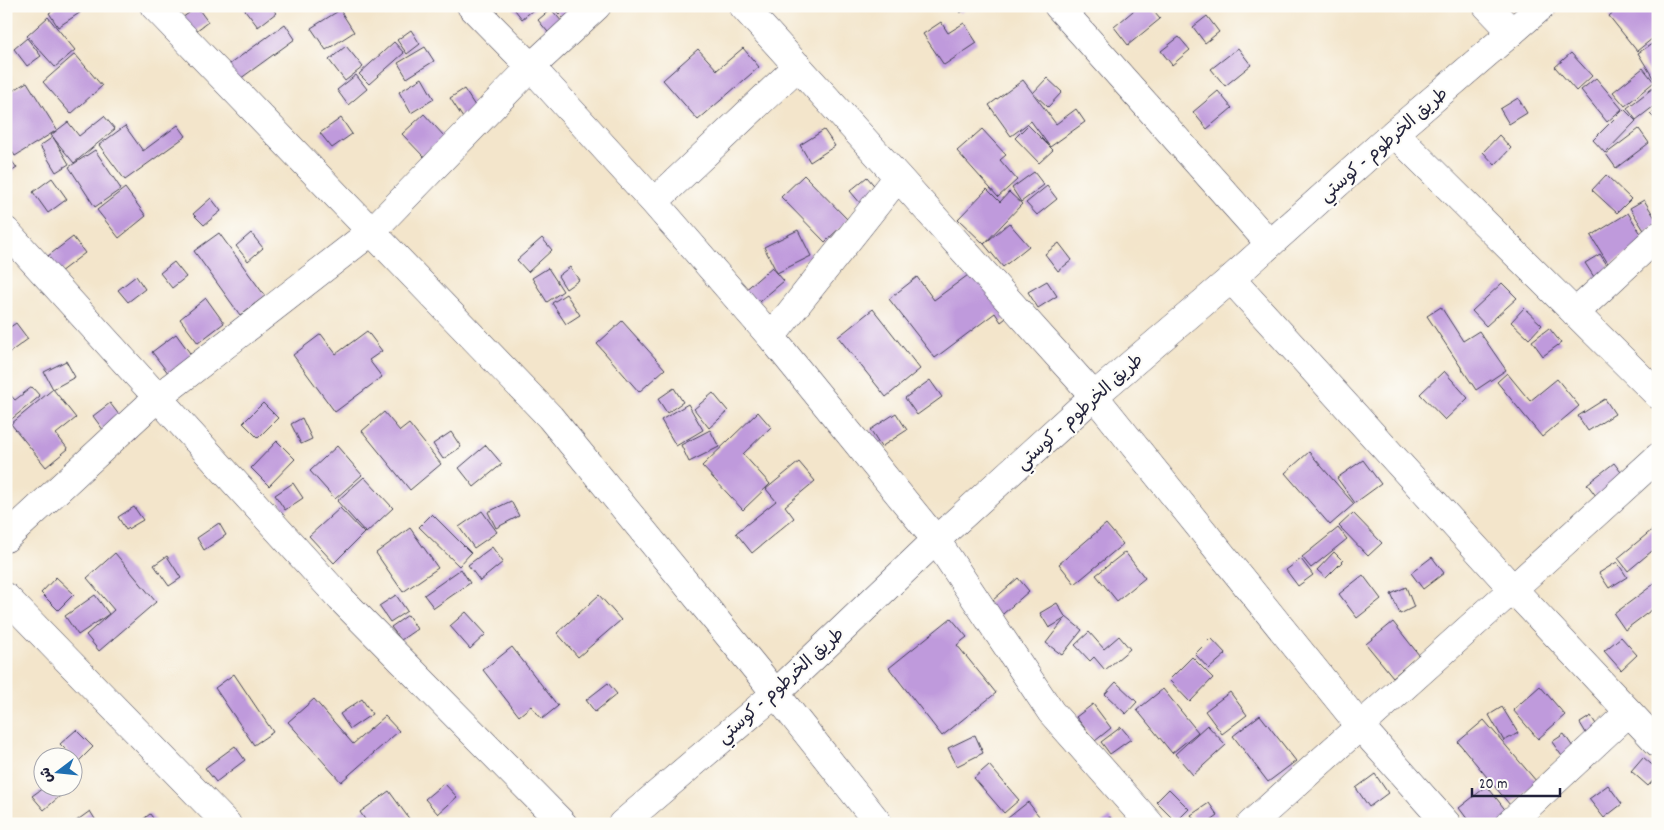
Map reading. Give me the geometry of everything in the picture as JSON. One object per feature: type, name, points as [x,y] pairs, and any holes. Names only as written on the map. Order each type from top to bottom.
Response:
[{"type":"main road","points":[[154,6],[550,417],[776,693],[879,824]]},
{"type":"main road","points":[[472,6],[531,67],[654,202],[771,337],[936,540],[1051,712],[1150,824]]},
{"type":"main road","points":[[6,538],[157,398],[372,231],[531,67],[597,6]]},
{"type":"main road","points":[[743,6],[1094,396],[1360,726],[1447,824]]},
{"type":"main road","points":[[1058,6],[1270,244]]},
{"type":"main road","points":[[1486,6],[1512,32]]},
{"type":"main road","name":"طريق الخرطوم - كوستي","points":[[622,824],[776,693],[936,540],[1094,396],[1231,279],[1394,133],[1542,6]]},
{"type":"main road","points":[[654,202],[798,66]]},
{"type":"main road","points":[[1394,133],[1658,394]]},
{"type":"main road","points":[[771,337],[898,177]]},
{"type":"main road","points":[[6,230],[341,599],[563,824]]},
{"type":"main road","points":[[1574,313],[1658,236]]},
{"type":"main road","points":[[1231,279],[1513,589],[1658,743]]},
{"type":"main road","points":[[1251,824],[1658,457]]},
{"type":"main road","points":[[6,597],[227,824]]},
{"type":"main road","points":[[1509,824],[1629,712]]},
{"type":"building","points":[[60,6],[77,6],[81,12],[58,27],[49,13]]},
{"type":"building","points":[[242,6],[271,6],[276,13],[258,27]]},
{"type":"building","points":[[512,6],[538,6],[522,19]]},
{"type":"building","points":[[551,6],[584,6],[572,27]]},
{"type":"building","points":[[956,6],[971,6],[960,13]]},
{"type":"building","points":[[1139,6],[1149,6],[1160,19],[1128,45],[1114,27]]},
{"type":"building","points":[[1621,6],[1658,6],[1658,34],[1637,51],[1609,16]]},
{"type":"building","points":[[197,7],[208,22],[189,36],[178,21]]},
{"type":"building","points":[[551,9],[569,30],[556,42],[538,20]]},
{"type":"building","points":[[340,10],[354,32],[326,50],[311,28]]},
{"type":"building","points":[[1207,16],[1219,32],[1205,43],[1193,27]]},
{"type":"building","points":[[48,17],[75,50],[55,67],[27,36]]},
{"type":"building","points":[[941,22],[948,33],[964,23],[977,43],[944,65],[923,34]]},
{"type":"building","points":[[285,24],[295,39],[233,84],[223,69]]},
{"type":"building","points":[[411,30],[420,44],[407,54],[397,40]]},
{"type":"building","points":[[1179,37],[1190,50],[1172,65],[1161,51]]},
{"type":"building","points":[[27,38],[41,56],[27,66],[14,49]]},
{"type":"building","points":[[1658,40],[1658,79],[1655,81],[1638,53]]},
{"type":"building","points":[[394,42],[404,53],[369,84],[359,74]]},
{"type":"building","points":[[346,46],[363,67],[345,81],[329,60]]},
{"type":"building","points":[[425,47],[434,61],[407,78],[398,63]]},
{"type":"building","points":[[743,48],[759,67],[698,120],[663,80],[698,49],[717,70]]},
{"type":"building","points":[[1238,48],[1251,65],[1225,86],[1211,69]]},
{"type":"building","points":[[1571,53],[1592,76],[1576,91],[1555,67]]},
{"type":"building","points":[[75,54],[102,86],[71,114],[43,82]]},
{"type":"building","points":[[1643,68],[1654,82],[1625,106],[1613,92]]},
{"type":"building","points":[[356,75],[367,89],[348,105],[337,90]]},
{"type":"building","points":[[422,78],[434,99],[411,113],[399,92]]},
{"type":"building","points":[[1047,78],[1062,92],[1048,107],[1033,93]]},
{"type":"building","points":[[1596,78],[1622,109],[1607,122],[1581,90]]},
{"type":"building","points":[[1023,80],[1056,124],[1076,109],[1085,122],[1050,147],[1031,121],[1011,136],[989,105]]},
{"type":"building","points":[[27,82],[57,130],[15,156],[6,142],[6,95]]},
{"type":"building","points":[[1658,84],[1658,103],[1636,120],[1627,108]]},
{"type":"building","points":[[464,89],[477,109],[463,118],[450,98]]},
{"type":"building","points":[[1218,91],[1232,108],[1207,129],[1193,112]]},
{"type":"building","points":[[1518,98],[1527,113],[1509,124],[1500,109]]},
{"type":"building","points":[[1658,107],[1658,122],[1650,114]]},
{"type":"building","points":[[1624,109],[1636,121],[1605,153],[1593,140]]},
{"type":"building","points":[[424,114],[445,137],[424,157],[402,134]]},
{"type":"building","points":[[104,116],[115,129],[74,163],[51,135],[68,122],[79,136]]},
{"type":"building","points":[[341,118],[352,134],[332,148],[320,133]]},
{"type":"building","points":[[178,125],[186,136],[125,180],[99,145],[125,126],[143,151]]},
{"type":"building","points":[[1028,125],[1053,150],[1039,163],[1015,138]]},
{"type":"building","points":[[982,129],[1006,155],[1000,160],[1017,180],[998,197],[957,151]]},
{"type":"building","points":[[1639,129],[1649,143],[1616,168],[1606,154]]},
{"type":"building","points":[[824,130],[835,146],[810,162],[800,145]]},
{"type":"building","points":[[1499,135],[1511,148],[1495,165],[1483,152]]},
{"type":"building","points":[[53,137],[69,164],[56,172],[40,146]]},
{"type":"building","points":[[95,150],[121,189],[95,207],[69,167]]},
{"type":"building","points":[[8,156],[17,168],[6,175],[6,157]]},
{"type":"building","points":[[1034,172],[1044,185],[1021,202],[1012,188]]},
{"type":"building","points":[[804,175],[848,220],[825,242],[781,197]]},
{"type":"building","points":[[1606,175],[1631,199],[1617,213],[1592,190]]},
{"type":"building","points":[[867,177],[878,190],[861,204],[850,191]]},
{"type":"building","points":[[52,178],[67,199],[48,213],[33,192]]},
{"type":"building","points":[[1047,186],[1057,199],[1037,215],[1026,203]]},
{"type":"building","points":[[125,188],[146,216],[119,238],[97,210]]},
{"type":"building","points":[[987,189],[1000,202],[1009,192],[1022,204],[984,244],[958,219]]},
{"type":"building","points":[[211,198],[221,211],[204,225],[193,214]]},
{"type":"building","points":[[1644,200],[1658,223],[1645,232],[1630,208]]},
{"type":"building","points":[[1628,213],[1646,242],[1609,265],[1591,236]]},
{"type":"building","points":[[1009,223],[1029,246],[1003,267],[984,244]]},
{"type":"building","points":[[798,230],[811,256],[777,273],[764,247]]},
{"type":"building","points":[[219,233],[265,296],[240,315],[194,251]]},
{"type":"building","points":[[251,233],[263,248],[248,261],[236,246]]},
{"type":"building","points":[[73,237],[85,253],[60,272],[48,256]]},
{"type":"building","points":[[542,238],[552,250],[528,272],[517,260]]},
{"type":"building","points":[[1059,243],[1072,260],[1058,271],[1045,254]]},
{"type":"building","points":[[1600,254],[1611,271],[1596,280],[1585,263]]},
{"type":"building","points":[[174,262],[186,277],[172,288],[160,273]]},
{"type":"building","points":[[570,267],[579,280],[566,289],[558,276]]},
{"type":"building","points":[[772,267],[784,281],[754,306],[743,292]]},
{"type":"building","points":[[548,268],[563,291],[547,302],[532,278]]},
{"type":"building","points":[[975,270],[1010,315],[1001,322],[995,313],[935,358],[889,299],[917,277],[934,300]]},
{"type":"building","points":[[136,276],[145,289],[128,302],[118,290]]},
{"type":"building","points":[[1047,281],[1057,296],[1038,308],[1028,292]]},
{"type":"building","points":[[1502,283],[1517,298],[1486,326],[1472,311]]},
{"type":"building","points":[[566,294],[580,315],[566,324],[552,303]]},
{"type":"building","points":[[206,298],[224,323],[198,343],[180,319]]},
{"type":"building","points":[[1441,307],[1463,341],[1479,331],[1506,370],[1476,390],[1427,316]]},
{"type":"building","points":[[1524,308],[1542,325],[1529,339],[1511,322]]},
{"type":"building","points":[[873,309],[920,369],[886,397],[838,337]]},
{"type":"building","points":[[622,321],[665,369],[639,392],[597,344]]},
{"type":"building","points":[[16,323],[28,339],[6,355],[6,330]]},
{"type":"building","points":[[1549,328],[1561,343],[1543,356],[1532,341]]},
{"type":"building","points":[[367,331],[382,351],[369,360],[382,377],[335,412],[293,355],[321,334],[336,354]]},
{"type":"building","points":[[176,334],[195,360],[172,378],[152,352]]},
{"type":"building","points":[[66,361],[75,377],[53,389],[44,372]]},
{"type":"building","points":[[1444,371],[1468,398],[1445,420],[1420,394]]},
{"type":"building","points":[[1507,373],[1530,401],[1557,379],[1579,406],[1542,437],[1497,382]]},
{"type":"building","points":[[930,380],[942,397],[917,415],[905,398]]},
{"type":"building","points":[[32,387],[40,396],[8,422],[6,419],[6,390],[15,400]]},
{"type":"building","points":[[674,388],[683,402],[667,413],[658,399]]},
{"type":"building","points":[[53,389],[76,418],[56,434],[68,449],[46,467],[11,424]]},
{"type":"building","points":[[713,393],[728,411],[709,428],[694,409]]},
{"type":"building","points":[[1605,399],[1615,414],[1588,431],[1578,416]]},
{"type":"building","points":[[110,403],[135,436],[117,449],[93,416]]},
{"type":"building","points":[[263,403],[278,418],[258,438],[243,423]]},
{"type":"building","points":[[688,404],[703,430],[676,446],[661,420]]},
{"type":"building","points":[[384,412],[400,431],[409,424],[441,464],[410,490],[362,431]]},
{"type":"building","points":[[758,412],[771,427],[743,454],[770,484],[743,510],[702,466]]},
{"type":"building","points":[[896,413],[907,430],[881,447],[870,430]]},
{"type":"building","points":[[302,418],[312,439],[301,444],[291,424]]},
{"type":"building","points":[[710,430],[719,447],[689,462],[681,445]]},
{"type":"building","points":[[451,432],[461,447],[443,459],[433,444]]},
{"type":"building","points":[[277,441],[295,459],[269,486],[251,468]]},
{"type":"building","points":[[486,445],[502,464],[474,487],[459,468]]},
{"type":"building","points":[[337,446],[362,475],[335,499],[310,471]]},
{"type":"building","points":[[1309,452],[1354,504],[1330,525],[1285,473]]},
{"type":"building","points":[[1363,460],[1381,484],[1355,503],[1337,478]]},
{"type":"building","points":[[799,462],[815,481],[785,506],[794,518],[752,553],[736,533],[776,501],[766,489]]},
{"type":"building","points":[[1614,463],[1630,484],[1603,505],[1587,484]]},
{"type":"building","points":[[364,477],[393,508],[366,533],[337,501]]},
{"type":"building","points":[[293,483],[303,498],[285,510],[275,495]]},
{"type":"building","points":[[511,501],[519,516],[496,528],[488,512]]},
{"type":"building","points":[[134,507],[143,520],[126,530],[118,517]]},
{"type":"building","points":[[340,508],[364,533],[334,563],[309,536]]},
{"type":"building","points":[[482,511],[497,532],[474,548],[459,527]]},
{"type":"building","points":[[1353,513],[1382,543],[1368,556],[1339,526]]},
{"type":"building","points":[[432,514],[471,553],[459,566],[419,527]]},
{"type":"building","points":[[219,523],[226,535],[204,550],[197,538]]},
{"type":"building","points":[[1106,524],[1123,544],[1075,584],[1059,564]]},
{"type":"building","points":[[1658,525],[1658,546],[1628,571],[1618,558]]},
{"type":"building","points":[[410,528],[438,568],[403,592],[376,553]]},
{"type":"building","points":[[1338,528],[1347,539],[1311,568],[1302,557]]},
{"type":"building","points":[[492,547],[503,562],[480,581],[468,565]]},
{"type":"building","points":[[1125,552],[1145,578],[1117,601],[1096,575]]},
{"type":"building","points":[[1334,552],[1343,561],[1326,578],[1317,570]]},
{"type":"building","points":[[115,553],[156,602],[99,651],[86,635],[114,610],[87,578]]},
{"type":"building","points":[[167,556],[181,578],[169,586],[154,565]]},
{"type":"building","points":[[1432,557],[1444,573],[1423,589],[1411,573]]},
{"type":"building","points":[[1301,559],[1313,575],[1298,586],[1286,570]]},
{"type":"building","points":[[1617,562],[1627,577],[1609,588],[1599,573]]},
{"type":"building","points":[[461,569],[470,583],[434,608],[424,595]]},
{"type":"building","points":[[1363,575],[1381,599],[1357,618],[1339,594]]},
{"type":"building","points":[[56,577],[74,594],[58,610],[41,593]]},
{"type":"building","points":[[1018,578],[1029,591],[995,621],[984,608]]},
{"type":"building","points":[[1658,581],[1658,605],[1625,630],[1614,614]]},
{"type":"building","points":[[1406,587],[1414,607],[1400,614],[1391,594]]},
{"type":"building","points":[[95,595],[109,614],[78,635],[65,616]]},
{"type":"building","points":[[396,595],[407,611],[390,622],[379,606]]},
{"type":"building","points":[[599,595],[621,620],[578,657],[557,633]]},
{"type":"building","points":[[1057,603],[1066,618],[1049,628],[1040,613]]},
{"type":"building","points":[[466,612],[486,634],[470,649],[450,626]]},
{"type":"building","points":[[408,615],[417,629],[401,640],[391,627]]},
{"type":"building","points":[[1066,617],[1082,630],[1062,655],[1046,643]]},
{"type":"building","points":[[951,618],[967,637],[957,645],[996,693],[942,736],[889,668]]},
{"type":"building","points":[[1393,622],[1419,655],[1393,677],[1366,644]]},
{"type":"building","points":[[1089,632],[1104,649],[1119,636],[1130,649],[1105,670],[1094,657],[1090,661],[1075,645]]},
{"type":"building","points":[[1621,637],[1637,655],[1621,670],[1604,651]]},
{"type":"building","points":[[1211,638],[1226,654],[1209,669],[1195,654]]},
{"type":"building","points":[[512,647],[558,706],[542,719],[531,706],[519,716],[483,670]]},
{"type":"building","points":[[1192,657],[1213,678],[1190,702],[1169,680]]},
{"type":"building","points":[[234,674],[273,732],[254,745],[215,688]]},
{"type":"building","points":[[1116,682],[1137,702],[1126,714],[1105,694]]},
{"type":"building","points":[[608,683],[617,694],[595,712],[586,700]]},
{"type":"building","points":[[1540,686],[1565,715],[1538,739],[1513,710]]},
{"type":"building","points":[[1163,689],[1198,732],[1172,753],[1137,710]]},
{"type":"building","points":[[1230,692],[1247,715],[1222,734],[1205,711]]},
{"type":"building","points":[[314,699],[353,744],[385,716],[399,731],[341,782],[288,722]]},
{"type":"building","points":[[362,699],[372,714],[350,729],[340,714]]},
{"type":"building","points":[[1093,704],[1111,728],[1095,741],[1076,717]]},
{"type":"building","points":[[1502,707],[1518,733],[1504,741],[1489,715]]},
{"type":"building","points":[[1260,715],[1296,761],[1268,782],[1233,736]]},
{"type":"building","points":[[1591,716],[1603,736],[1592,743],[1580,723]]},
{"type":"building","points":[[1484,720],[1537,782],[1510,805],[1458,742]]},
{"type":"building","points":[[1207,725],[1226,745],[1193,775],[1175,754]]},
{"type":"building","points":[[1121,727],[1131,739],[1110,754],[1101,742]]},
{"type":"building","points":[[76,730],[93,747],[82,758],[82,748],[64,748],[60,744]]},
{"type":"building","points":[[1564,734],[1575,750],[1564,759],[1552,742]]},
{"type":"building","points":[[975,735],[983,753],[957,766],[948,748]]},
{"type":"building","points":[[235,746],[245,760],[216,782],[205,768]]},
{"type":"building","points":[[1643,757],[1658,770],[1658,775],[1648,786],[1631,771]]},
{"type":"building","points":[[989,765],[1019,800],[1004,813],[974,778]]},
{"type":"building","points":[[1375,774],[1388,793],[1369,807],[1356,788]]},
{"type":"building","points":[[444,783],[457,797],[438,814],[425,799]]},
{"type":"building","points":[[1608,785],[1622,804],[1604,818],[1589,799]]},
{"type":"building","points":[[1487,786],[1510,816],[1502,824],[1471,824],[1459,808]]},
{"type":"building","points":[[1169,789],[1189,809],[1176,822],[1156,802]]},
{"type":"building","points":[[389,791],[413,824],[368,824],[360,812]]},
{"type":"building","points":[[34,798],[58,798],[44,810]]},
{"type":"building","points":[[1028,802],[1039,816],[1030,824],[1004,824],[1003,822]]},
{"type":"building","points":[[1209,803],[1218,816],[1207,824],[1197,824],[1191,815]]},
{"type":"building","points":[[90,811],[98,824],[72,824]]},
{"type":"building","points":[[150,814],[157,824],[137,824]]},
{"type":"building","points":[[1110,817],[1116,824],[1101,824]]}]
